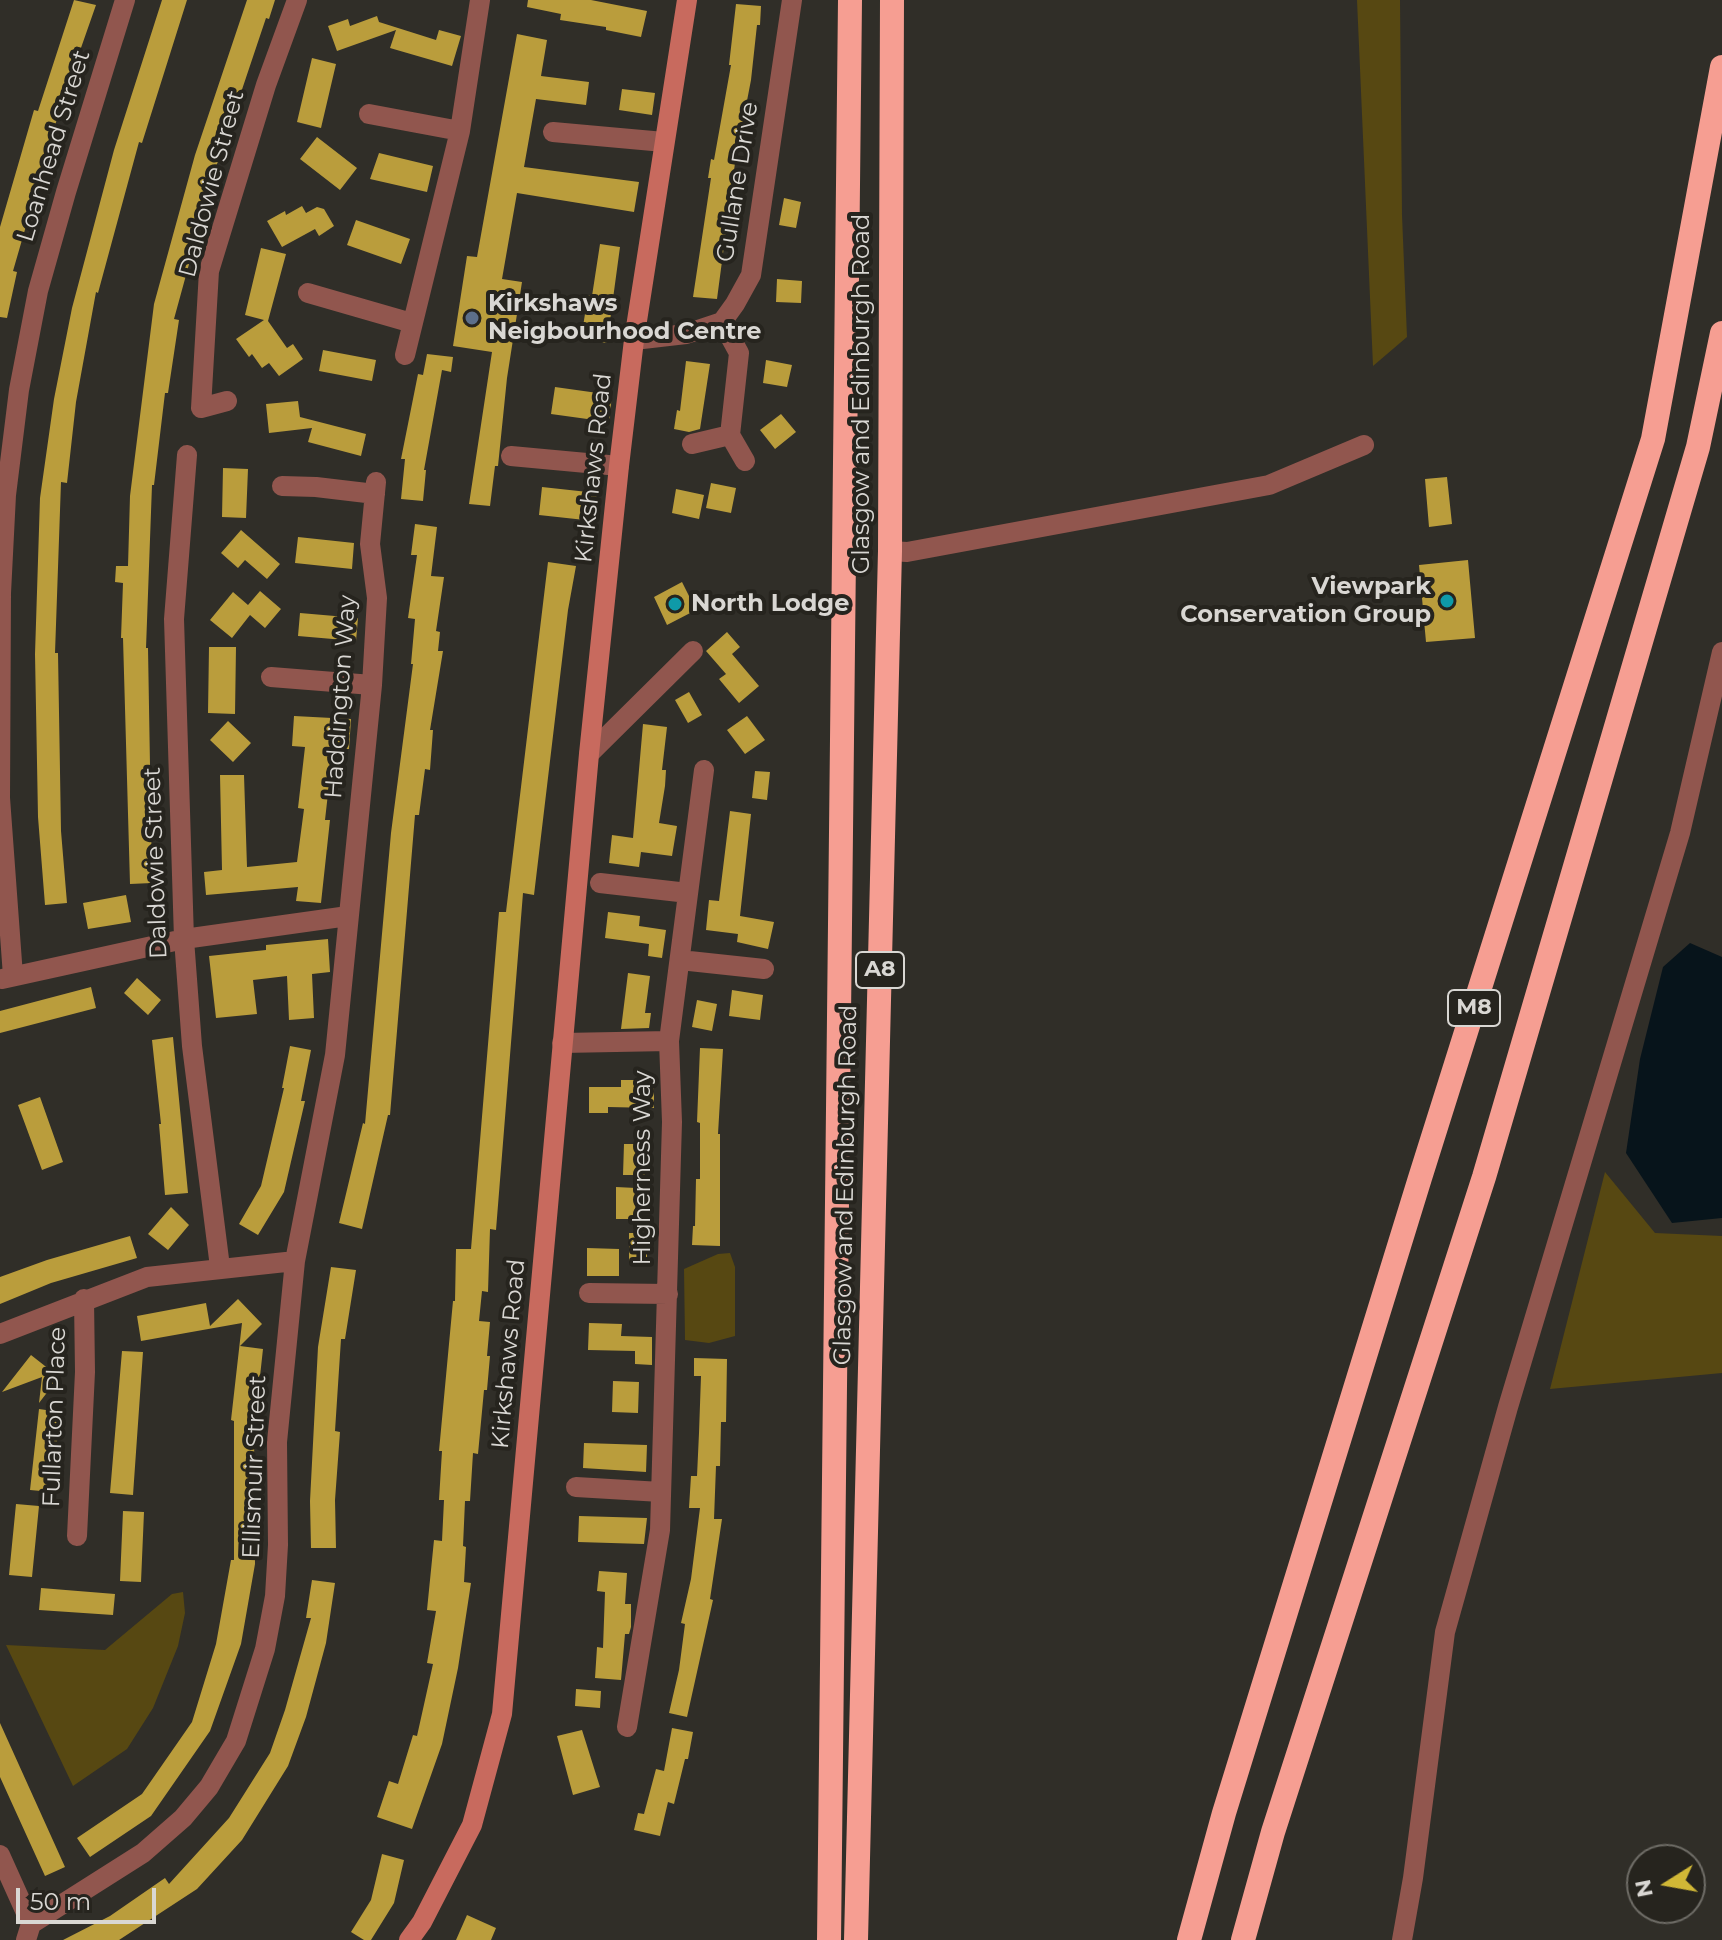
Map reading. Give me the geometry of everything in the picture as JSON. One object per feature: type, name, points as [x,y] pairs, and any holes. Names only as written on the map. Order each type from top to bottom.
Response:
[{"type":"highway","name":"Glasgow and Edinburgh Road","points":[[829,1940],[850,0]]},
{"type":"highway","name":"Glasgow and Edinburgh Road","points":[[856,1940],[890,551],[892,0]]},
{"type":"highway","name":"M8","points":[[1189,1940],[1233,1783],[1415,1193],[1653,439],[1722,67]]},
{"type":"highway","name":"M8","points":[[1243,1940],[1273,1832],[1484,1177],[1698,447],[1722,333]]},
{"type":"street","name":"Loanhead Street","points":[[7,978],[0,798],[1,593],[6,495],[19,390],[38,291],[125,0]]},
{"type":"street","name":"Daldowie Street","points":[[227,401],[201,408],[209,271],[266,85],[297,0]]},
{"type":"street","points":[[405,355],[460,131],[480,0]]},
{"type":"street","name":"Kirkshaws Road","points":[[409,1940],[422,1922],[472,1825],[502,1714],[589,754],[619,466],[634,340],[687,0]]},
{"type":"street","name":"Gullane Drive","points":[[722,322],[751,275],[792,0]]},
{"type":"street","points":[[369,114],[460,131]]},
{"type":"street","points":[[553,132],[664,142]]},
{"type":"street","points":[[308,293],[412,323]]},
{"type":"street","points":[[634,340],[686,334],[722,322],[739,353],[730,435],[745,461]]},
{"type":"street","points":[[692,444],[730,435]]},
{"type":"street","points":[[890,551],[907,552],[1269,485],[1364,445]]},
{"type":"street","name":"Daldowie Street","points":[[187,455],[174,619],[184,939],[192,1046],[220,1267]]},
{"type":"street","points":[[511,456],[619,466]]},
{"type":"street","name":"Haddington Way","points":[[282,486],[376,488],[370,544],[377,598],[372,685],[348,916]]},
{"type":"street","points":[[589,754],[693,651]]},
{"type":"street","points":[[1402,1940],[1445,1632],[1508,1407],[1680,833],[1722,652]]},
{"type":"street","points":[[271,677],[372,685]]},
{"type":"street","name":"Higherness Way","points":[[627,1727],[660,1530],[672,1122],[669,1041],[704,770]]},
{"type":"street","points":[[600,883],[688,893]]},
{"type":"street","points":[[7,978],[184,939],[348,916]]},
{"type":"street","name":"Ellismuir Street","points":[[29,1932],[143,1853],[183,1818],[209,1787],[236,1741],[265,1649],[275,1596],[277,1442],[295,1261],[335,1055],[348,916]]},
{"type":"street","points":[[680,960],[764,969]]},
{"type":"street","points":[[562,1043],[669,1041]]},
{"type":"street","points":[[0,1334],[147,1277],[295,1261]]},
{"type":"street","name":"Higherness Way","points":[[589,1293],[668,1294]]},
{"type":"street","name":"Fullarton Place","points":[[77,1536],[85,1372],[84,1299]]},
{"type":"street","points":[[576,1487],[661,1492]]},
{"type":"street","points":[[0,1855],[29,1932]]},
{"type":"shaded area","points":[[1357,0],[1400,0],[1402,215],[1407,337],[1373,366]]},
{"type":"shaded area","points":[[1690,943],[1722,957],[1722,1218],[1672,1223],[1626,1153],[1640,1059],[1663,967]]},
{"type":"shaded area","points":[[1605,1172],[1655,1233],[1722,1236],[1722,1373],[1550,1389]]},
{"type":"shaded area","points":[[730,1253],[735,1267],[735,1336],[709,1343],[685,1340],[684,1269],[718,1254]]},
{"type":"shaded area","points":[[183,1592],[185,1613],[178,1646],[153,1708],[127,1749],[73,1786],[6,1645],[105,1650],[172,1594]]},
{"type":"building","points":[[74,0],[96,5],[61,105],[13,271],[17,272],[7,318],[0,317],[0,227],[34,110],[38,111]]},
{"type":"building","points":[[162,0],[187,0],[142,143],[139,142],[96,292],[76,402],[67,483],[61,482],[55,653],[58,653],[61,831],[67,903],[45,905],[38,817],[35,654],[40,498],[54,399],[72,308],[114,150]]},
{"type":"building","points":[[247,0],[275,0],[269,19],[266,18],[214,173],[174,319],[179,320],[152,485],[146,648],[152,883],[130,884],[121,638],[123,583],[115,582],[116,566],[128,566],[130,496],[154,304],[195,155]]},
{"type":"building","points":[[528,0],[591,0],[647,11],[641,37],[606,30],[606,27],[560,20],[561,14],[527,7]]},
{"type":"building","points":[[736,4],[761,6],[760,25],[757,25],[751,80],[735,163],[717,299],[693,297],[711,178],[708,178],[711,159],[714,160],[731,65]]},
{"type":"building","points":[[377,16],[379,22],[436,40],[439,30],[461,36],[452,66],[390,48],[396,30],[337,51],[328,26],[348,19],[350,26]]},
{"type":"building","points":[[517,34],[547,40],[541,76],[589,82],[586,105],[536,99],[524,167],[639,182],[634,212],[517,193],[502,279],[522,282],[490,506],[469,504],[492,352],[453,346],[467,256],[477,257]]},
{"type":"building","points":[[312,58],[336,64],[321,128],[297,122]]},
{"type":"building","points":[[622,89],[655,93],[652,115],[619,110]]},
{"type":"building","points":[[317,137],[357,168],[340,190],[300,159]]},
{"type":"building","points":[[379,153],[433,166],[427,192],[370,179]]},
{"type":"building","points":[[784,198],[801,202],[796,228],[779,225]]},
{"type":"building","points":[[302,206],[306,213],[317,207],[324,209],[334,226],[319,236],[315,229],[282,247],[267,221]]},
{"type":"building","points":[[356,220],[410,239],[401,264],[347,245]]},
{"type":"building","points":[[600,244],[620,247],[607,343],[581,339]]},
{"type":"building","points":[[261,248],[286,254],[268,321],[287,348],[293,344],[303,359],[279,376],[269,363],[262,368],[252,354],[249,357],[236,339],[264,320],[245,315]]},
{"type":"building","points":[[777,279],[802,281],[801,303],[776,302]]},
{"type":"building","points":[[323,350],[376,360],[372,381],[319,371]]},
{"type":"building","points":[[427,354],[453,357],[451,372],[442,370],[424,470],[423,501],[401,499],[405,459],[401,459],[418,374],[423,375]]},
{"type":"building","points":[[766,360],[792,365],[787,387],[763,383]]},
{"type":"building","points":[[686,361],[710,364],[700,429],[689,432],[674,429],[677,410],[680,411]]},
{"type":"building","points":[[555,387],[612,395],[609,422],[551,414]]},
{"type":"building","points":[[298,401],[300,417],[366,434],[361,456],[308,442],[312,428],[269,433],[266,404]]},
{"type":"building","points":[[781,414],[796,432],[775,449],[760,430]]},
{"type":"building","points":[[223,468],[248,469],[246,518],[222,517]]},
{"type":"building","points":[[1447,477],[1452,524],[1429,527],[1425,479]]},
{"type":"building","points":[[711,483],[736,488],[731,513],[706,508]]},
{"type":"building","points":[[542,487],[597,493],[594,521],[539,515]]},
{"type":"building","points":[[676,489],[704,495],[699,519],[672,513]]},
{"type":"building","points":[[415,524],[437,527],[431,576],[444,577],[436,631],[440,632],[438,651],[443,651],[430,730],[433,730],[430,770],[425,769],[419,815],[415,815],[390,1115],[362,1229],[339,1223],[365,1124],[391,833],[413,664],[415,619],[408,618],[417,555],[411,555]]},
{"type":"building","points":[[241,530],[280,564],[267,579],[245,560],[238,568],[221,553]]},
{"type":"building","points":[[298,537],[354,543],[352,569],[295,563]]},
{"type":"building","name":"Viewpark Conservation Group","points":[[1468,560],[1475,638],[1426,642],[1419,565]]},
{"type":"building","points":[[548,562],[576,566],[534,895],[523,893],[496,1230],[490,1229],[488,1292],[482,1291],[479,1321],[490,1322],[487,1390],[484,1390],[478,1454],[473,1453],[470,1501],[465,1501],[464,1582],[471,1583],[442,1744],[412,1829],[377,1817],[389,1781],[398,1784],[413,1735],[417,1736],[433,1664],[427,1663],[436,1611],[427,1610],[434,1540],[442,1541],[444,1500],[439,1500],[442,1451],[439,1451],[455,1301],[456,1249],[471,1249],[499,912],[506,912]]},
{"type":"building","name":"North Lodge","points":[[682,582],[696,610],[667,625],[654,597]]},
{"type":"building","points":[[260,591],[281,609],[265,628],[250,615],[232,638],[210,620],[233,592],[248,605]]},
{"type":"building","points":[[300,613],[358,618],[356,641],[298,636]]},
{"type":"building","points":[[727,632],[740,647],[732,654],[759,686],[739,703],[719,679],[726,674],[706,651]]},
{"type":"building","points":[[209,647],[236,647],[235,714],[208,713]]},
{"type":"building","points":[[689,692],[702,715],[688,723],[675,700]]},
{"type":"building","points":[[294,716],[351,719],[349,749],[333,749],[325,820],[330,820],[321,903],[296,901],[298,887],[206,895],[204,872],[222,870],[220,775],[244,775],[247,867],[297,862],[304,809],[298,808],[305,747],[292,746]]},
{"type":"building","points":[[747,716],[765,740],[745,754],[727,730]]},
{"type":"building","points":[[228,721],[251,743],[233,762],[210,740]]},
{"type":"building","points":[[643,724],[667,727],[662,770],[666,770],[665,786],[659,823],[677,826],[672,856],[641,852],[639,867],[609,863],[612,835],[633,838]]},
{"type":"building","points":[[755,771],[770,772],[767,800],[752,798]]},
{"type":"building","points":[[730,811],[751,814],[740,916],[774,922],[768,949],[737,942],[738,934],[706,930],[709,900],[719,901]]},
{"type":"building","points":[[126,895],[131,922],[88,929],[83,903]]},
{"type":"building","points":[[608,912],[640,916],[639,926],[666,930],[662,958],[648,956],[649,944],[605,938]]},
{"type":"building","points":[[328,939],[330,972],[312,974],[314,1018],[289,1020],[287,976],[253,980],[257,1014],[216,1018],[209,956],[266,950],[266,945]]},
{"type":"building","points":[[628,973],[650,976],[645,1013],[651,1013],[649,1028],[621,1029]]},
{"type":"building","points":[[137,978],[161,1000],[148,1015],[124,993]]},
{"type":"building","points":[[91,987],[96,1008],[0,1033],[0,1011]]},
{"type":"building","points":[[732,990],[763,995],[760,1020],[729,1016]]},
{"type":"building","points":[[697,1000],[717,1004],[712,1031],[692,1027]]},
{"type":"building","points":[[173,1037],[188,1193],[165,1195],[152,1040]]},
{"type":"building","points":[[290,1046],[311,1050],[301,1101],[305,1101],[284,1192],[258,1235],[239,1224],[261,1186],[284,1088]]},
{"type":"building","points":[[700,1048],[723,1049],[718,1134],[720,1246],[692,1245],[696,1179],[700,1179],[700,1123],[697,1122]]},
{"type":"building","points":[[621,1080],[654,1080],[654,1108],[608,1107],[608,1113],[589,1113],[589,1087],[621,1087]]},
{"type":"building","points":[[40,1097],[63,1162],[42,1170],[18,1105]]},
{"type":"building","points":[[624,1144],[646,1144],[645,1175],[623,1175]]},
{"type":"building","points":[[616,1187],[636,1188],[635,1219],[616,1219]]},
{"type":"building","points":[[171,1207],[189,1225],[168,1250],[148,1234]]},
{"type":"building","points":[[629,1233],[647,1233],[647,1261],[629,1261]]},
{"type":"building","points":[[130,1236],[137,1258],[51,1283],[0,1304],[0,1277]]},
{"type":"building","points":[[587,1248],[619,1249],[619,1276],[587,1276]]},
{"type":"building","points":[[331,1267],[356,1270],[345,1339],[341,1339],[335,1431],[340,1432],[335,1500],[336,1548],[311,1548],[310,1501],[318,1347]]},
{"type":"building","points":[[238,1299],[262,1324],[240,1346],[263,1349],[254,1431],[255,1564],[241,1644],[210,1731],[151,1816],[90,1857],[77,1838],[142,1794],[192,1722],[216,1644],[231,1560],[234,1560],[234,1421],[231,1420],[242,1323],[141,1341],[137,1316],[206,1303],[210,1326]]},
{"type":"building","points":[[589,1323],[622,1324],[621,1336],[652,1337],[652,1365],[635,1364],[635,1351],[588,1350]]},
{"type":"building","points":[[122,1351],[143,1352],[133,1495],[110,1493]]},
{"type":"building","points":[[31,1355],[59,1377],[39,1403],[42,1377],[2,1392]]},
{"type":"building","points":[[694,1358],[727,1359],[726,1422],[721,1422],[720,1466],[716,1466],[714,1519],[722,1519],[710,1599],[713,1600],[687,1717],[669,1713],[679,1670],[685,1624],[681,1623],[691,1579],[700,1508],[689,1508],[691,1476],[697,1476],[701,1376],[694,1376]]},
{"type":"building","points":[[613,1381],[639,1382],[638,1413],[612,1412]]},
{"type":"building","points":[[39,1409],[60,1412],[52,1492],[30,1490]]},
{"type":"building","points":[[584,1443],[647,1445],[646,1472],[583,1468]]},
{"type":"building","points":[[16,1504],[39,1506],[32,1577],[9,1575]]},
{"type":"building","points":[[123,1511],[144,1512],[141,1582],[120,1581]]},
{"type":"building","points":[[579,1516],[647,1518],[644,1544],[578,1542]]},
{"type":"building","points":[[599,1571],[627,1573],[625,1604],[631,1604],[631,1627],[629,1634],[625,1634],[621,1680],[595,1678],[597,1647],[603,1648],[605,1592],[597,1591]]},
{"type":"building","points":[[312,1580],[335,1583],[326,1643],[306,1717],[288,1766],[242,1840],[197,1889],[119,1940],[63,1940],[110,1916],[165,1878],[169,1884],[229,1818],[270,1753],[285,1710],[311,1618],[306,1618]]},
{"type":"building","points":[[41,1588],[115,1594],[113,1615],[39,1610]]},
{"type":"building","points":[[576,1689],[601,1691],[600,1708],[575,1706]]},
{"type":"building","points":[[0,1723],[65,1867],[45,1876],[0,1777]]},
{"type":"building","points":[[672,1728],[693,1732],[674,1804],[668,1802],[660,1836],[634,1830],[638,1813],[644,1814],[656,1769],[664,1771]]},
{"type":"building","points":[[582,1730],[600,1787],[573,1795],[557,1736]]},
{"type":"building","points":[[382,1854],[404,1860],[394,1903],[371,1940],[364,1940],[351,1932],[371,1900]]},
{"type":"building","points":[[467,1915],[496,1928],[491,1940],[456,1940]]},
{"type":"place","name":"Kirkshaws Neigbourhood Centre","points":[[472,318]]},
{"type":"place","name":"Viewpark Conservation Group","points":[[1447,601]]},
{"type":"place","name":"North Lodge","points":[[675,604]]}]
